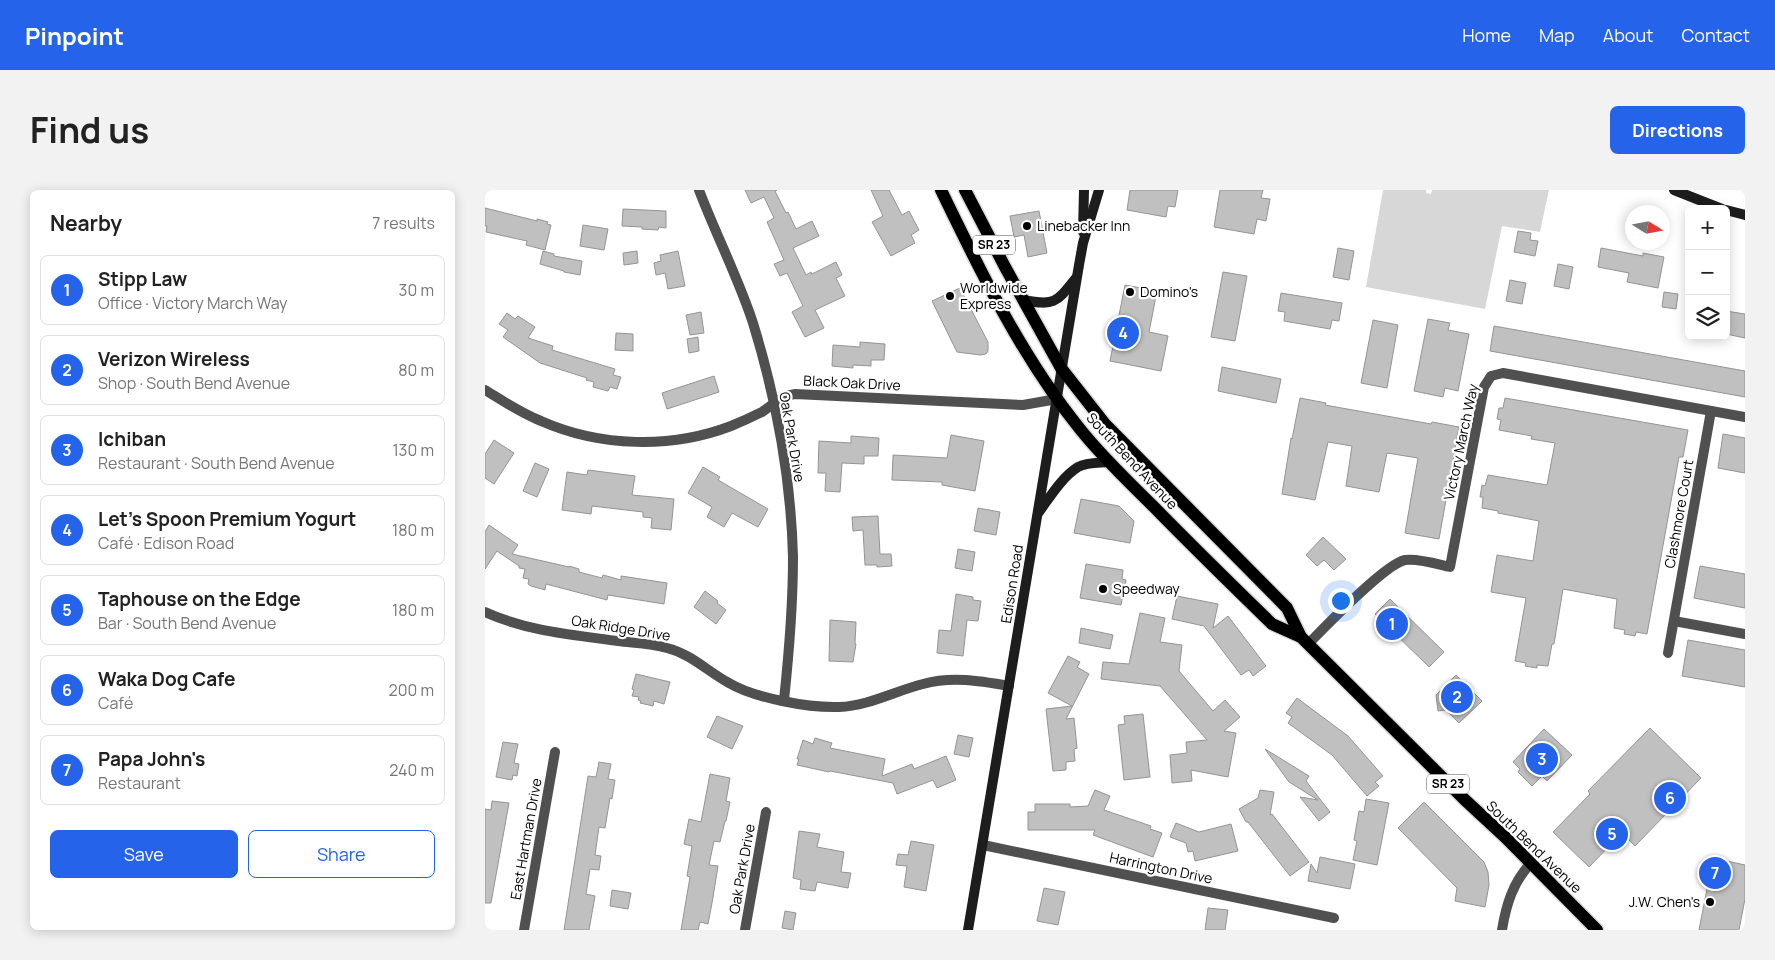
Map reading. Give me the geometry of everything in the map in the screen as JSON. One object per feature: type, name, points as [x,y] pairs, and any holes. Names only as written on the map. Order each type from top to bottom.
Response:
[{"type":"main road","name":"South Bend Avenue","points":[[941,190],[971,252],[1017,336],[1057,400],[1080,430],[1109,462],[1272,624],[1305,640]]},
{"type":"main road","name":"South Bend Avenue","points":[[965,190],[1061,368],[1105,424],[1287,608],[1305,640],[1597,930]]},
{"type":"main road","name":"Edison Road","points":[[1083,243],[1084,190]]},
{"type":"main road","name":"Edison Road","points":[[968,930],[1083,243],[1099,190]]},
{"type":"main road","points":[[1674,190],[1712,205]]},
{"type":"main road","points":[[1730,211],[1745,215]]},
{"type":"main road","points":[[1023,300],[1049,303],[1060,298],[1077,277]]},
{"type":"main road","points":[[1037,515],[1058,485],[1078,467],[1095,462],[1109,462]]},
{"type":"street","name":"Oak Park Drive","points":[[699,190],[736,275],[760,346],[774,403],[787,476],[793,557],[789,653],[784,700]]},
{"type":"street","name":"Victory March Way","points":[[1305,640],[1394,564],[1410,560],[1451,567],[1484,387],[1491,376],[1503,373],[1745,417]]},
{"type":"street","name":"Black Oak Drive","points":[[485,390],[521,412],[542,422],[591,437],[653,442],[690,438],[704,434],[747,419],[786,396],[795,394],[1023,405],[1057,400]]},
{"type":"street","name":"Clashmore Court","points":[[1668,653],[1711,411]]},
{"type":"street","name":"Oak Ridge Drive","points":[[485,612],[553,632],[668,648],[689,656],[747,693],[784,700],[839,707],[866,702],[924,683],[947,679],[971,680],[1009,686]]},
{"type":"street","points":[[1674,621],[1745,634]]},
{"type":"street","name":"East Hartman Drive","points":[[523,930],[555,752]]},
{"type":"street","name":"Oak Park Drive","points":[[745,930],[766,812]]},
{"type":"street","name":"Harrington Drive","points":[[983,845],[1334,918]]},
{"type":"street","points":[[1502,930],[1507,903],[1515,883],[1531,863]]},
{"type":"shaded area","points":[[1383,190],[1426,190],[1426,193],[1431,194],[1432,190],[1549,190],[1540,232],[1502,226],[1485,309],[1366,287]]},
{"type":"building","points":[[745,190],[777,190],[775,191],[796,229],[812,221],[819,236],[793,248],[806,275],[836,262],[842,275],[836,278],[845,296],[815,310],[824,328],[805,337],[792,312],[803,306],[787,273],[780,276],[774,264],[784,260],[767,222],[774,218],[764,197],[751,203]]},
{"type":"building","points":[[871,190],[889,190],[902,215],[909,211],[919,230],[911,235],[915,243],[891,256],[872,222],[883,216]]},
{"type":"building","points":[[1130,190],[1178,190],[1175,207],[1168,206],[1166,217],[1127,210]]},
{"type":"building","points":[[1220,190],[1263,190],[1261,198],[1270,199],[1266,221],[1257,219],[1254,234],[1214,227]]},
{"type":"building","points":[[485,208],[548,222],[547,224],[551,225],[545,250],[526,245],[527,241],[486,232]]},
{"type":"building","points":[[623,209],[666,211],[666,228],[659,227],[658,230],[622,226]]},
{"type":"building","name":"Linebacker Inn","points":[[1039,211],[1047,253],[1028,257],[1024,235],[1014,237],[1010,216]]},
{"type":"building","points":[[583,225],[608,229],[604,250],[580,246]]},
{"type":"building","points":[[1518,231],[1531,233],[1530,240],[1538,241],[1535,256],[1514,252]]},
{"type":"building","points":[[1338,248],[1354,251],[1349,280],[1333,277]]},
{"type":"building","points":[[1601,248],[1643,256],[1643,253],[1664,257],[1658,288],[1627,282],[1629,273],[1598,267]]},
{"type":"building","points":[[543,251],[554,254],[554,256],[582,261],[580,275],[540,264]]},
{"type":"building","points":[[637,251],[638,263],[624,265],[623,253]]},
{"type":"building","points":[[678,251],[685,286],[668,289],[665,273],[656,275],[654,263],[661,261],[660,255]]},
{"type":"building","points":[[1558,264],[1573,267],[1569,289],[1554,286]]},
{"type":"building","points":[[1223,272],[1247,276],[1235,341],[1211,337]]},
{"type":"building","points":[[1510,280],[1526,283],[1522,304],[1506,301]]},
{"type":"building","points":[[1125,285],[1157,291],[1149,332],[1168,336],[1161,371],[1110,361]]},
{"type":"building","points":[[960,288],[988,342],[986,354],[957,352],[932,301]]},
{"type":"building","points":[[1664,292],[1678,294],[1676,309],[1662,307]]},
{"type":"building","points":[[1281,293],[1342,303],[1339,321],[1332,320],[1330,329],[1284,321],[1285,312],[1278,311]]},
{"type":"building","points":[[701,312],[704,333],[690,335],[686,315]]},
{"type":"building","points":[[1730,312],[1745,314],[1745,338],[1730,335]]},
{"type":"building","points":[[507,313],[515,319],[518,316],[535,327],[528,338],[553,346],[552,350],[615,369],[613,375],[621,377],[617,389],[610,387],[608,391],[593,387],[594,382],[586,380],[587,378],[540,363],[503,337],[508,330],[499,324]]},
{"type":"building","points":[[1428,319],[1450,323],[1448,330],[1469,334],[1458,391],[1445,388],[1443,397],[1414,391]]},
{"type":"building","points":[[1373,320],[1398,325],[1387,388],[1361,383]]},
{"type":"building","points":[[1494,326],[1745,371],[1745,397],[1490,351]]},
{"type":"building","points":[[616,333],[633,334],[633,351],[615,350]]},
{"type":"building","points":[[698,337],[699,351],[689,353],[687,339]]},
{"type":"building","points":[[860,342],[885,344],[884,360],[871,360],[871,366],[853,365],[853,368],[832,366],[833,345],[860,347]]},
{"type":"building","points":[[1222,367],[1281,379],[1276,403],[1218,391]]},
{"type":"building","points":[[714,376],[719,392],[667,409],[662,393]]},
{"type":"building","points":[[1300,398],[1326,403],[1325,405],[1431,424],[1432,422],[1459,427],[1439,539],[1405,533],[1418,458],[1387,453],[1379,492],[1346,486],[1352,446],[1328,442],[1315,500],[1282,494]]},
{"type":"building","points":[[1505,398],[1688,430],[1683,457],[1679,457],[1647,634],[1636,632],[1635,636],[1624,634],[1625,630],[1614,628],[1617,599],[1563,589],[1554,644],[1552,644],[1548,666],[1537,665],[1537,668],[1525,666],[1526,663],[1515,661],[1526,598],[1491,592],[1497,555],[1533,561],[1539,521],[1482,508],[1483,497],[1480,497],[1482,485],[1485,486],[1488,475],[1547,485],[1555,443],[1531,439],[1532,436],[1499,430],[1501,420],[1497,419],[1499,408],[1503,408]]},
{"type":"building","points":[[1723,434],[1745,438],[1745,473],[1718,468]]},
{"type":"building","points":[[951,435],[984,441],[975,491],[942,485],[942,482],[892,480],[893,455],[947,458]]},
{"type":"building","points":[[851,436],[879,438],[878,456],[864,456],[864,464],[842,463],[840,492],[825,491],[826,473],[818,473],[819,441],[851,443]]},
{"type":"building","points":[[494,440],[514,453],[494,484],[485,478],[485,454]]},
{"type":"building","points":[[535,463],[549,469],[537,497],[523,491]]},
{"type":"building","points":[[703,467],[720,477],[718,480],[768,509],[758,527],[732,513],[724,527],[707,517],[712,507],[688,493]]},
{"type":"building","points":[[588,470],[635,476],[632,495],[674,499],[671,530],[651,528],[652,518],[643,517],[643,512],[592,506],[591,514],[562,510],[567,472],[587,475]]},
{"type":"building","name":"Speedway","points":[[1081,499],[1119,506],[1134,521],[1130,543],[1074,533]]},
{"type":"building","points":[[978,508],[1000,512],[996,535],[974,531]]},
{"type":"building","points":[[878,516],[880,554],[891,554],[892,566],[877,567],[877,565],[865,565],[863,530],[853,531],[852,517]]},
{"type":"building","points":[[489,525],[518,545],[512,554],[569,566],[579,569],[579,572],[602,578],[603,575],[621,580],[621,576],[667,583],[664,604],[608,595],[607,600],[546,584],[545,590],[531,586],[528,584],[529,579],[523,578],[525,569],[519,568],[519,566],[497,551],[485,569],[485,532]]},
{"type":"building","points":[[1323,537],[1346,559],[1334,570],[1324,560],[1317,566],[1306,555]]},
{"type":"building","points":[[958,549],[975,552],[972,571],[955,568]]},
{"type":"building","name":"Speedway","points":[[1086,564],[1123,570],[1122,579],[1126,580],[1121,605],[1080,598]]},
{"type":"building","points":[[1700,566],[1745,574],[1745,608],[1694,598]]},
{"type":"building","points":[[705,591],[726,610],[716,624],[694,607]]},
{"type":"building","points":[[956,594],[973,597],[973,600],[981,601],[978,621],[967,620],[963,656],[937,653],[939,630],[951,631]]},
{"type":"building","points":[[1177,596],[1218,604],[1213,628],[1228,616],[1266,666],[1253,676],[1249,670],[1241,675],[1204,626],[1172,619]]},
{"type":"building","points":[[1390,599],[1444,652],[1429,667],[1375,614]]},
{"type":"building","points":[[1140,613],[1165,618],[1160,642],[1182,645],[1179,671],[1213,711],[1225,700],[1240,717],[1224,731],[1236,733],[1228,777],[1191,770],[1192,781],[1172,783],[1170,755],[1187,753],[1186,742],[1207,740],[1160,686],[1101,679],[1103,662],[1129,664]]},
{"type":"building","points":[[830,620],[856,622],[856,644],[853,662],[829,661]]},
{"type":"building","points":[[1081,628],[1113,635],[1110,649],[1079,643]]},
{"type":"building","points":[[1688,640],[1745,650],[1745,687],[1682,676]]},
{"type":"building","points":[[1068,656],[1080,662],[1077,667],[1089,674],[1066,719],[1074,718],[1077,748],[1074,749],[1075,761],[1066,762],[1066,770],[1053,771],[1046,709],[1072,706],[1048,693]]},
{"type":"building","points":[[636,674],[670,682],[664,704],[654,701],[653,706],[640,703],[639,697],[632,696]]},
{"type":"building","points":[[1456,675],[1482,701],[1459,723],[1446,710],[1438,711],[1436,695]]},
{"type":"building","points":[[1297,698],[1348,736],[1383,776],[1375,782],[1379,786],[1367,796],[1332,755],[1288,723],[1292,717],[1286,713]]},
{"type":"building","points":[[1143,714],[1150,777],[1124,780],[1118,725],[1125,724],[1124,716]]},
{"type":"building","points":[[717,716],[743,726],[732,749],[707,737]]},
{"type":"building","points":[[1650,728],[1701,778],[1635,846],[1622,833],[1589,867],[1553,832],[1590,794],[1588,791]]},
{"type":"building","points":[[1544,729],[1572,755],[1547,781],[1542,776],[1532,786],[1518,772],[1520,769],[1513,762]]},
{"type":"building","points":[[958,735],[973,738],[969,757],[954,754]]},
{"type":"building","points":[[815,738],[832,743],[830,748],[885,759],[882,776],[912,764],[914,769],[946,756],[956,780],[937,788],[933,780],[897,794],[893,783],[797,765],[803,740],[813,744]]},
{"type":"building","points":[[503,742],[518,744],[514,763],[519,764],[517,776],[513,775],[512,780],[496,777]]},
{"type":"building","points":[[1265,749],[1309,776],[1306,781],[1330,812],[1319,821],[1300,797],[1318,800],[1289,782]]},
{"type":"building","points":[[599,762],[611,764],[608,779],[615,780],[605,828],[599,827],[595,855],[601,856],[599,870],[590,869],[586,894],[595,896],[589,930],[564,930],[588,776],[596,777]]},
{"type":"building","points":[[710,774],[730,778],[726,801],[730,802],[726,821],[720,842],[714,841],[709,865],[718,866],[712,903],[708,924],[700,922],[698,930],[681,930],[690,877],[687,876],[692,846],[684,844],[689,819],[701,822]]},
{"type":"building","points":[[1095,790],[1110,796],[1104,810],[1151,826],[1150,829],[1162,833],[1153,857],[1093,835],[1095,830],[1028,830],[1028,812],[1035,812],[1035,804],[1070,804],[1070,807],[1088,806]]},
{"type":"building","points":[[1260,790],[1274,792],[1270,815],[1272,814],[1309,862],[1290,876],[1248,822],[1246,822],[1239,809],[1258,798]]},
{"type":"building","points":[[1366,799],[1389,803],[1377,865],[1353,860],[1357,841],[1354,840],[1359,811],[1364,812]]},
{"type":"building","points":[[492,801],[509,803],[491,903],[485,903],[485,809],[491,810]]},
{"type":"building","points":[[1424,802],[1484,862],[1488,872],[1489,885],[1485,907],[1455,901],[1457,888],[1398,828]]},
{"type":"building","points":[[1176,823],[1199,832],[1231,824],[1238,851],[1195,861],[1193,851],[1188,852],[1186,843],[1170,837]]},
{"type":"building","points":[[799,831],[820,834],[817,847],[844,852],[841,872],[851,873],[848,888],[817,882],[815,891],[800,889],[801,880],[793,878]]},
{"type":"building","points":[[911,841],[934,845],[926,891],[904,887],[907,866],[896,865],[898,854],[908,855]]},
{"type":"building","points":[[1320,857],[1355,864],[1350,889],[1308,881],[1311,864],[1317,873]]},
{"type":"building","points":[[1713,858],[1745,865],[1745,899],[1739,930],[1699,930]]},
{"type":"building","points":[[1044,888],[1065,892],[1058,925],[1037,921]]},
{"type":"building","points":[[612,890],[631,893],[628,909],[610,906]]},
{"type":"building","points":[[1208,908],[1228,910],[1225,930],[1205,930]]},
{"type":"building","points":[[785,911],[796,913],[793,930],[782,928]]},
{"type":"place","name":"Linebacker Inn","points":[[1027,226]]},
{"type":"place","name":"Domino's","points":[[1130,292]]},
{"type":"place","name":"Worldwide Express","points":[[950,296]]},
{"type":"place","name":"Let's Spoon Premium Yogurt","points":[[1123,333]]},
{"type":"place","name":"Speedway","points":[[1103,589]]},
{"type":"place","name":"Stipp Law","points":[[1392,624]]},
{"type":"place","name":"Verizon Wireless","points":[[1457,697]]},
{"type":"place","name":"Ichiban","points":[[1542,759]]},
{"type":"place","name":"Waka Dog Cafe","points":[[1670,798]]},
{"type":"place","name":"Taphouse on the Edge","points":[[1612,834]]},
{"type":"place","name":"Papa John's","points":[[1715,873]]},
{"type":"place","name":"J.W. Chen's","points":[[1710,902]]}]
